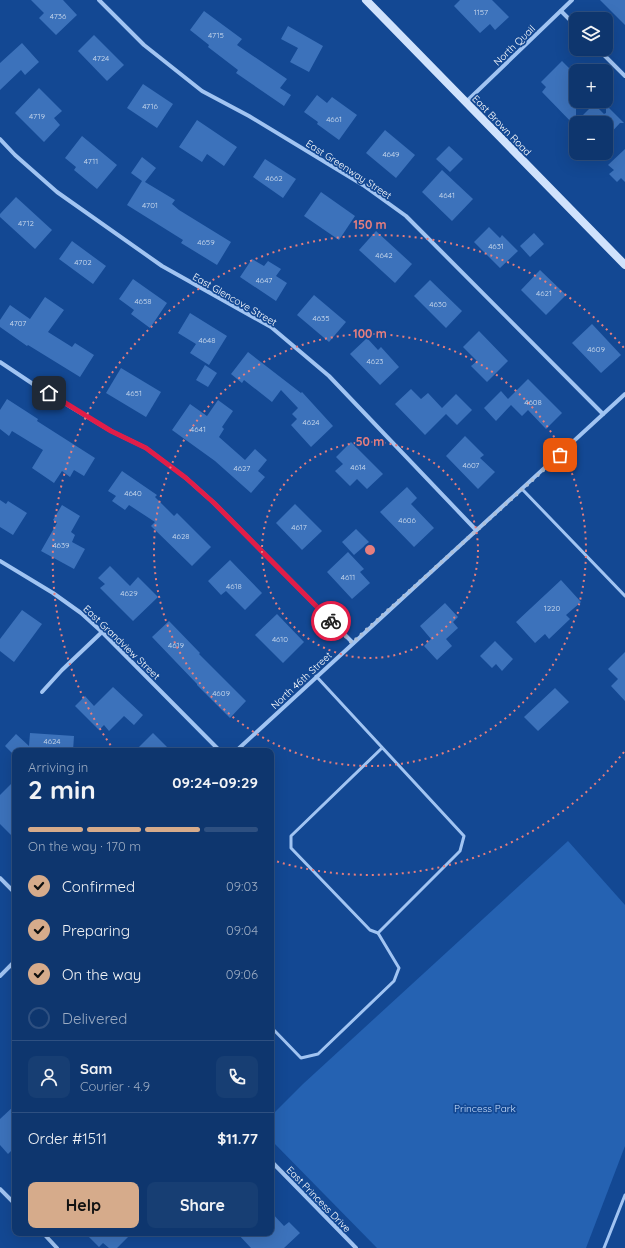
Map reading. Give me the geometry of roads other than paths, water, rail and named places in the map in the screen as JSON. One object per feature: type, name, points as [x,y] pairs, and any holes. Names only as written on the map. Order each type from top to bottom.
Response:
[{"type":"main road","name":"East Brown Road","points":[[366,0],[625,265]]},
{"type":"street","name":"East Greenway Street","points":[[99,0],[144,45],[202,91],[249,116],[363,185],[406,216],[603,414]]},
{"type":"street","name":"North Quail","points":[[466,102],[572,0]]},
{"type":"street","points":[[561,11],[569,19]]},
{"type":"street","points":[[605,56],[625,76]]},
{"type":"street","name":"East Glencove Street","points":[[0,139],[15,155],[57,192],[162,266],[270,327],[329,376],[476,530]]},
{"type":"street","points":[[0,362],[36,386],[111,431],[146,448],[186,478],[214,503],[352,643]]},
{"type":"street","name":"North 46th Street","points":[[239,748],[625,394]]},
{"type":"street","name":"East Grandview Street","points":[[0,561],[54,593],[81,613],[102,632],[217,748]]},
{"type":"street","points":[[42,692],[62,670],[102,632]]},
{"type":"street","points":[[0,878],[12,890]]},
{"type":"street","points":[[0,976],[12,964]]},
{"type":"street","name":"East Princess Drive","points":[[274,1164],[356,1248]]},
{"type":"street","points":[[0,1189],[12,1201]]},
{"type":"street","points":[[46,1236],[57,1248]]},
{"type":"lane","points":[[522,489],[625,596]]},
{"type":"lane","points":[[316,676],[464,836],[460,851],[378,934]]},
{"type":"lane","points":[[274,1030],[301,1058],[318,1054],[394,981],[399,968],[378,934],[370,930],[291,848],[291,836],[382,748]]},
{"type":"lane","points":[[604,1248],[625,1195]]},
{"type":"park label","name":"Princess Park","points":[[485,1108]]}]
